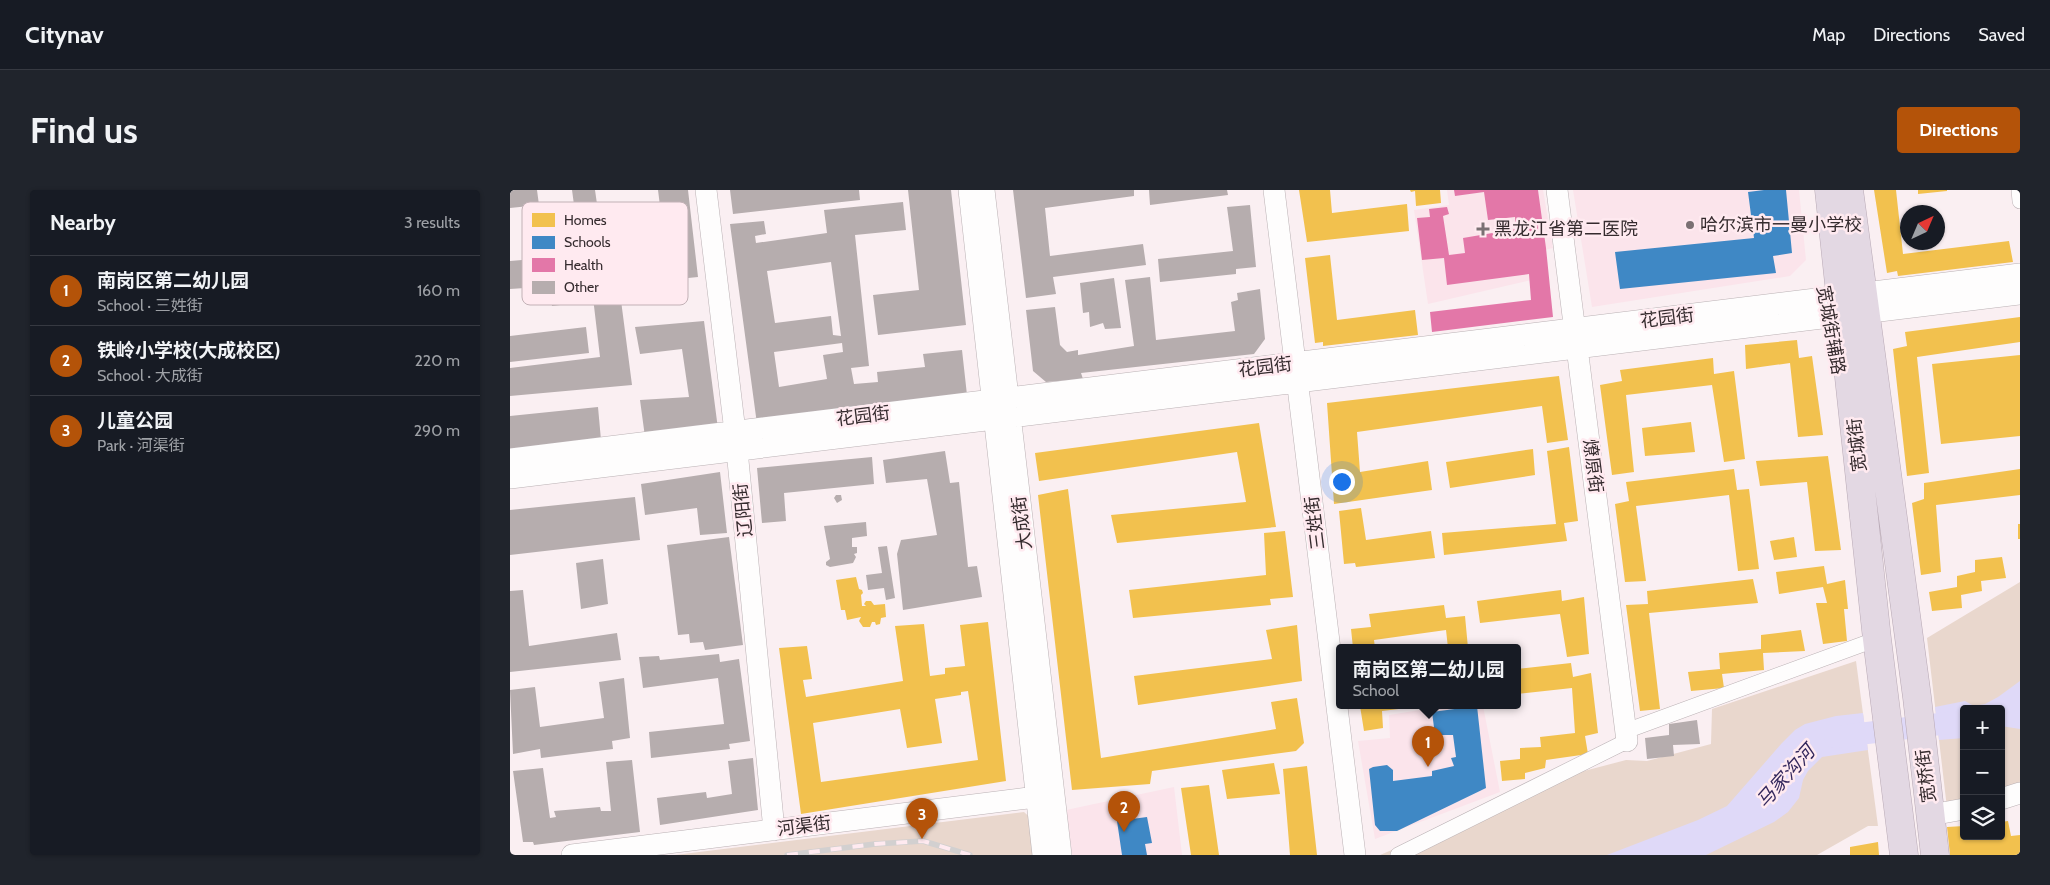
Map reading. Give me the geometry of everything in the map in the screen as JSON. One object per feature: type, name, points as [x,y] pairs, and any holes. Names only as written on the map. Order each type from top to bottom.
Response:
[{"type":"highway","name":"宽城街辅路","points":[[1813,190],[1852,305]]},
{"type":"highway","name":"宽城街","points":[[1829,190],[1886,469],[1917,697]]},
{"type":"highway","name":"宽城街","points":[[1849,190],[1859,468],[1884,701]]},
{"type":"highway","points":[[1852,305],[1865,190]]},
{"type":"highway","name":"宽桥街","points":[[1917,697],[1935,855]]},
{"type":"highway","name":"宽桥街","points":[[1884,701],[1904,855]]},
{"type":"main road","name":"辽阳街","points":[[706,190],[736,441],[774,830]]},
{"type":"main road","name":"大成街","points":[[969,190],[1001,409],[1060,855]]},
{"type":"main road","name":"大成街","points":[[984,190],[1001,409],[1036,798],[1043,855]]},
{"type":"main road","name":"三姓街","points":[[1274,190],[1336,699]]},
{"type":"main road","name":"燎原街","points":[[1557,190],[1627,736]]},
{"type":"main road","name":"花园街","points":[[1852,305],[2020,274]]},
{"type":"main road","name":"花园街","points":[[510,459],[736,441],[1852,305],[2020,294]]},
{"type":"main road","name":"花园街","points":[[510,478],[736,441]]},
{"type":"main road","name":"三姓街","points":[[1337,709],[1355,855]]},
{"type":"main road","points":[[2005,798],[2020,793]]},
{"type":"main road","name":"河渠街","points":[[572,855],[1036,798]]},
{"type":"main road","points":[[1931,815],[1960,810]]},
{"type":"street","points":[[2019,190],[2020,200]]},
{"type":"street","points":[[1398,855],[1627,736],[1877,638]]},
{"type":"shaded area","name":"黑龙江省第二医院","points":[[1447,190],[1543,190],[1553,248],[1531,253],[1536,279],[1428,304],[1414,210],[1449,205]]},
{"type":"shaded area","name":"哈尔滨市一曼小学校","points":[[1573,190],[1799,190],[1806,260],[1790,276],[1592,307]]},
{"type":"shaded area","points":[[2020,582],[2020,784],[2005,789],[2005,705],[1960,705],[1960,803],[1947,808],[1927,638]]},
{"type":"shaded area","points":[[1856,661],[1878,826],[1868,826],[1817,855],[1380,855],[1565,776],[1626,760],[1647,761],[1711,744],[1712,709]]},
{"type":"shaded area","points":[[1426,709],[1484,709],[1500,792],[1375,839],[1358,741],[1390,738],[1389,715]]},
{"type":"shaded area","points":[[1174,787],[1182,855],[1072,855],[1066,810]]},
{"type":"shaded area","points":[[1024,812],[1036,823],[1040,855],[675,855]]},
{"type":"water","points":[[2020,681],[2020,729],[2005,727],[2005,705],[1980,705],[1998,697]]},
{"type":"water","points":[[1965,701],[1972,705],[1960,705],[1960,738],[1939,740],[1935,707]]},
{"type":"water","points":[[1863,713],[1868,750],[1822,757],[1808,771],[1803,780],[1799,798],[1788,812],[1774,822],[1706,855],[1607,855],[1698,820],[1727,806],[1782,743],[1795,730],[1805,724],[1836,716]]},
{"type":"building: Homes","points":[[1299,190],[1330,190],[1332,213],[1407,204],[1409,231],[1307,242]]},
{"type":"building: Homes","points":[[1410,190],[1440,190],[1441,203],[1416,206],[1415,191],[1411,192]]},
{"type":"building: Homes","points":[[1874,190],[1896,190],[1900,227],[1900,250],[1903,250],[1903,254],[2009,241],[2013,262],[1898,276],[1897,271],[1887,273]]},
{"type":"building: Homes","points":[[1918,190],[1947,190],[1947,191],[1918,194]]},
{"type":"building: Homes","points":[[1330,255],[1337,320],[1415,310],[1418,335],[1323,346],[1323,342],[1315,343],[1305,258]]},
{"type":"building: Homes","points":[[2020,317],[2020,342],[1917,357],[1929,473],[1907,476],[1893,349],[1907,346],[1905,332]]},
{"type":"building: Homes","points":[[1797,340],[1799,358],[1812,356],[1823,435],[1798,437],[1790,363],[1746,369],[1745,345]]},
{"type":"building: Homes","points":[[2020,355],[2020,436],[1941,444],[1932,364]]},
{"type":"building: Homes","points":[[1713,358],[1714,374],[1734,371],[1745,459],[1724,462],[1712,385],[1626,395],[1634,472],[1612,475],[1600,385],[1622,381],[1620,370]]},
{"type":"building: Homes","points":[[1559,376],[1568,440],[1547,443],[1542,406],[1357,432],[1360,472],[1428,461],[1432,490],[1334,504],[1327,403]]},
{"type":"building: Homes","points":[[1691,422],[1695,452],[1645,456],[1642,428]]},
{"type":"building: Homes","points":[[1259,423],[1276,527],[1117,543],[1111,515],[1246,502],[1237,452],[1039,481],[1035,453]]},
{"type":"building: Homes","points":[[1569,447],[1578,521],[1564,523],[1567,541],[1444,555],[1442,533],[1556,524],[1547,451]]},
{"type":"building: Homes","points":[[1533,449],[1535,475],[1450,488],[1446,462]]},
{"type":"building: Homes","points":[[1828,456],[1841,550],[1815,551],[1807,482],[1760,486],[1756,461]]},
{"type":"building: Homes","points":[[1734,469],[1737,490],[1749,489],[1759,569],[1738,571],[1729,495],[1636,506],[1646,581],[1625,582],[1615,504],[1629,501],[1626,482]]},
{"type":"building: Homes","points":[[2020,469],[2020,495],[1936,505],[1941,572],[1921,575],[1912,503],[1924,499],[1924,483]]},
{"type":"building: Homes","points":[[1068,489],[1101,758],[1276,729],[1271,702],[1297,698],[1304,743],[1296,751],[1152,771],[1150,784],[1072,790],[1038,495]]},
{"type":"building: Homes","points":[[1361,508],[1366,540],[1431,531],[1435,558],[1356,567],[1355,563],[1344,564],[1339,511]]},
{"type":"building: Homes","points":[[2018,524],[2020,524],[2020,539],[2018,539]]},
{"type":"building: Homes","points":[[1285,531],[1293,597],[1270,599],[1271,605],[1133,618],[1129,590],[1266,575],[1264,533]]},
{"type":"building: Homes","points":[[1794,537],[1797,557],[1774,560],[1770,541]]},
{"type":"building: Homes","points":[[2002,557],[2006,578],[1981,581],[1982,591],[1961,595],[1962,608],[1932,611],[1929,592],[1957,587],[1957,576],[1975,572],[1975,560]]},
{"type":"building: Homes","points":[[1824,566],[1827,584],[1845,580],[1848,609],[1844,609],[1847,641],[1823,644],[1816,603],[1827,603],[1823,587],[1779,594],[1776,572]]},
{"type":"building: Homes","points":[[856,577],[859,589],[863,593],[861,595],[862,606],[866,606],[864,604],[866,601],[871,601],[874,605],[885,604],[886,617],[881,618],[880,624],[876,625],[875,622],[872,622],[870,627],[863,627],[859,621],[861,617],[847,620],[845,610],[841,610],[836,580]]},
{"type":"building: Homes","points":[[1753,579],[1758,603],[1649,613],[1660,709],[1640,711],[1626,605],[1648,604],[1647,591]]},
{"type":"building: Homes","points":[[1561,590],[1562,601],[1584,597],[1589,654],[1567,657],[1560,614],[1480,623],[1477,601]]},
{"type":"building: Homes","points":[[1444,605],[1446,618],[1465,616],[1468,644],[1448,644],[1446,630],[1374,640],[1374,644],[1353,644],[1351,629],[1371,627],[1369,614]]},
{"type":"building: Homes","points":[[988,622],[1006,781],[801,814],[779,648],[807,646],[812,679],[803,680],[806,697],[903,681],[895,626],[924,624],[930,676],[945,674],[945,668],[965,666],[960,625]],"holes":[[[968,691],[978,760],[821,782],[813,723],[900,709],[907,748],[942,743],[935,699],[961,695],[961,692]]]},
{"type":"building: Homes","points":[[1297,625],[1302,681],[1138,705],[1134,676],[1272,659],[1266,630]]},
{"type":"building: Homes","points":[[1801,630],[1805,651],[1763,653],[1764,670],[1722,674],[1724,688],[1691,691],[1688,672],[1720,669],[1719,653],[1761,649],[1761,635]]},
{"type":"building: Homes","points":[[1571,663],[1573,677],[1591,673],[1598,733],[1585,736],[1588,754],[1546,760],[1545,768],[1525,773],[1525,779],[1502,781],[1500,761],[1520,759],[1520,748],[1541,747],[1540,737],[1575,733],[1572,688],[1521,694],[1521,669]]},
{"type":"building: Homes","points":[[1360,709],[1398,709],[1382,711],[1383,728],[1364,731]]},
{"type":"building: Homes","points":[[1274,763],[1280,794],[1227,799],[1222,770]]},
{"type":"building: Homes","points":[[1307,766],[1317,855],[1290,855],[1283,769]]},
{"type":"building: Homes","points":[[1209,785],[1219,855],[1191,855],[1181,788]]},
{"type":"building: Homes","points":[[2005,821],[2008,821],[2011,836],[2020,835],[2020,855],[1950,855],[1947,827],[1960,826],[1960,840],[2005,840]]},
{"type":"building: Homes","points":[[1878,842],[1879,855],[1850,855],[1850,847]]},
{"type":"building: Schools","name":"哈尔滨市一曼小学校","points":[[1786,190],[1792,253],[1773,256],[1776,273],[1620,289],[1615,252],[1754,238],[1748,192]]},
{"type":"building: Schools","points":[[1454,709],[1477,709],[1486,788],[1397,831],[1380,831],[1375,825],[1369,769],[1387,765],[1393,770],[1393,781],[1432,776],[1432,771],[1454,766],[1451,758],[1456,757],[1453,735],[1435,735],[1432,712]]},
{"type":"building: Schools","points":[[1147,817],[1152,843],[1145,844],[1147,855],[1122,855],[1117,821]]},
{"type":"building: Health","name":"黑龙江省第二医院","points":[[1454,190],[1538,190],[1553,317],[1432,332],[1430,312],[1531,300],[1529,274],[1447,285],[1444,258],[1422,260],[1417,218],[1430,217],[1429,209],[1447,207],[1449,214],[1443,216],[1449,255],[1465,253],[1463,238],[1516,229],[1515,217],[1488,220],[1484,192],[1455,196]]},
{"type":"building: Other","points":[[510,190],[537,190],[539,202],[522,202],[522,207],[510,208]]},
{"type":"building: Other","points":[[572,190],[595,190],[597,202],[574,202]]},
{"type":"building: Other","points":[[658,190],[688,190],[698,277],[688,278],[688,202],[660,202]]},
{"type":"building: Other","points":[[730,190],[859,190],[860,200],[733,214]]},
{"type":"building: Other","points":[[908,190],[951,190],[966,325],[878,335],[873,295],[919,290]]},
{"type":"building: Other","points":[[1013,190],[1134,190],[1134,196],[1045,208],[1050,256],[1143,244],[1146,265],[1053,277],[1056,294],[1026,298]]},
{"type":"building: Other","points":[[1149,190],[1227,190],[1228,195],[1150,205]]},
{"type":"building: Other","points":[[903,202],[906,230],[855,235],[869,366],[851,368],[854,384],[878,382],[877,372],[925,367],[923,354],[962,350],[967,395],[757,424],[730,224],[764,221],[766,234],[755,236],[756,243],[827,233],[824,210]],"holes":[[[831,262],[841,336],[833,335],[831,316],[775,323],[767,271]],[[842,343],[843,352],[823,355],[827,379],[779,387],[774,352]]]},
{"type":"building: Other","points":[[1250,205],[1256,267],[1236,269],[1236,274],[1160,282],[1158,259],[1233,251],[1227,207]]},
{"type":"building: Other","points":[[522,260],[522,288],[510,289],[510,261]]},
{"type":"building: Other","points":[[1150,277],[1156,340],[1235,331],[1231,302],[1238,300],[1237,293],[1260,289],[1265,339],[1254,354],[1081,373],[1083,379],[1046,382],[1033,371],[1026,310],[1055,307],[1060,345],[1067,352],[1078,350],[1078,355],[1134,346],[1125,280]]},
{"type":"building: Other","points":[[1114,278],[1121,328],[1105,329],[1103,323],[1090,327],[1089,312],[1083,313],[1080,283]]},
{"type":"building: Other","points":[[594,305],[622,305],[632,385],[510,396],[510,368],[600,357]]},
{"type":"building: Other","points":[[704,321],[718,429],[645,437],[640,400],[689,397],[682,349],[640,354],[635,327]]},
{"type":"building: Other","points":[[586,327],[589,353],[510,362],[510,336]]},
{"type":"building: Other","points":[[598,407],[601,440],[510,449],[510,416]]},
{"type":"building: Other","points":[[945,451],[950,483],[959,482],[968,567],[977,566],[982,597],[903,610],[897,554],[901,540],[937,535],[927,479],[886,483],[883,460]]},
{"type":"building: Other","points":[[872,457],[874,484],[784,493],[786,521],[762,523],[757,468]]},
{"type":"building: Other","points":[[720,472],[727,533],[700,535],[697,508],[645,515],[641,484]]},
{"type":"building: Other","points":[[836,495],[841,495],[842,500],[837,503],[834,498]]},
{"type":"building: Other","points":[[635,497],[640,540],[510,555],[510,510]]},
{"type":"building: Other","points":[[866,522],[867,536],[852,538],[852,547],[857,547],[853,563],[830,567],[826,565],[826,562],[830,559],[824,526]]},
{"type":"building: Other","points":[[729,537],[743,645],[705,650],[703,642],[690,643],[689,634],[678,635],[667,545]]},
{"type":"building: Other","points":[[887,546],[895,598],[886,600],[884,588],[868,590],[866,575],[882,573],[878,547]]},
{"type":"building: Other","points":[[603,559],[608,604],[581,609],[576,563]]},
{"type":"building: Other","points":[[523,590],[529,646],[617,633],[621,660],[510,672],[510,591]]},
{"type":"building: Other","points":[[719,654],[720,662],[739,659],[750,741],[729,744],[730,749],[651,758],[649,732],[724,724],[718,678],[643,688],[639,657],[659,656],[660,660]]},
{"type":"building: Other","points":[[624,678],[630,738],[612,741],[613,749],[541,758],[540,749],[513,754],[510,690],[535,687],[540,727],[604,718],[599,682]]},
{"type":"building: Other","points":[[1697,720],[1700,744],[1673,745],[1674,756],[1647,759],[1645,738],[1669,735],[1669,724]]},
{"type":"building: Other","points":[[753,758],[758,810],[660,825],[657,798],[706,792],[707,798],[732,794],[728,761]]},
{"type":"building: Other","points":[[632,760],[640,832],[534,845],[533,842],[523,842],[513,771],[543,768],[550,818],[556,817],[554,811],[600,807],[601,811],[611,811],[606,762]]},
{"type":"waterway","name":"马家沟河","points":[[1835,737],[1960,721]]},
{"type":"railway","points":[[787,855],[875,844],[923,841],[970,855]]},
{"type":"place","name":"哈尔滨市一曼小学校","points":[[1690,225]]},
{"type":"place","name":"黑龙江省第二医院","points":[[1483,229]]},
{"type":"place","name":"南岗区第二幼儿园","points":[[1428,767]]},
{"type":"place","name":"铁岭小学校(大成校区)","points":[[1124,832]]},
{"type":"place","name":"儿童公园","points":[[922,839]]}]
